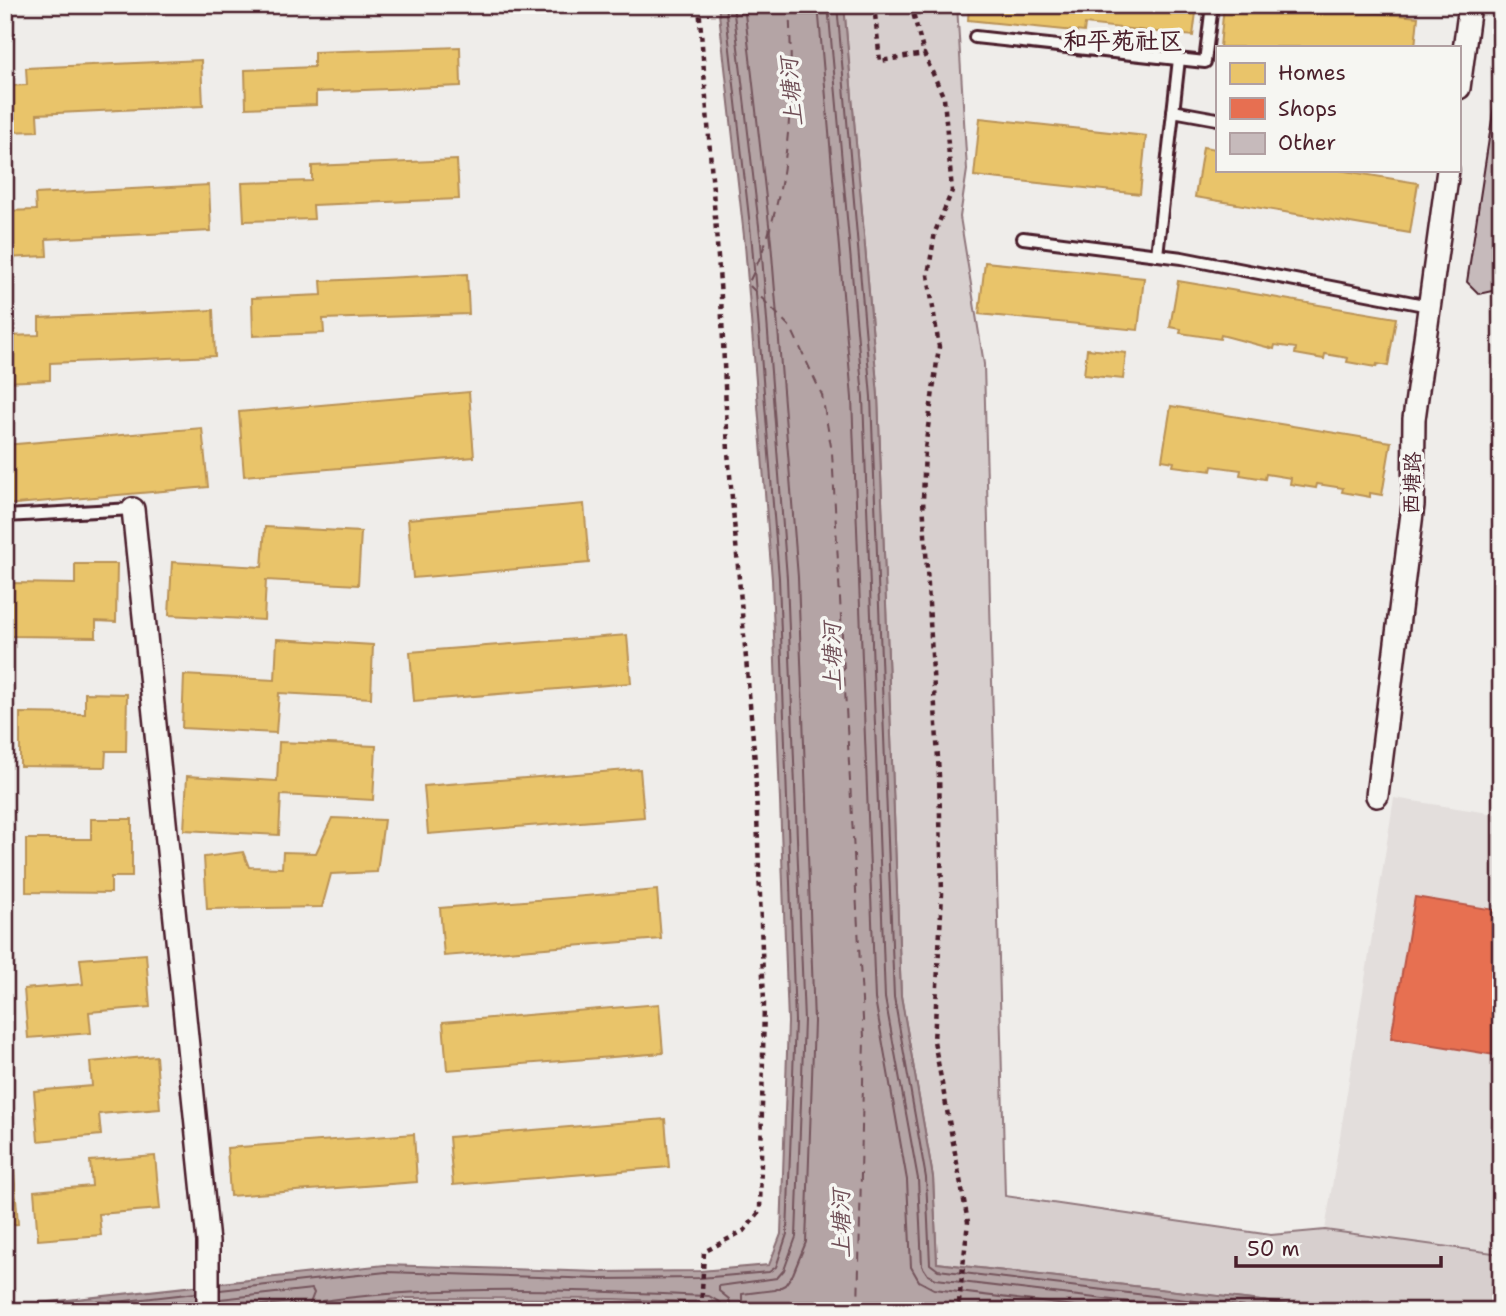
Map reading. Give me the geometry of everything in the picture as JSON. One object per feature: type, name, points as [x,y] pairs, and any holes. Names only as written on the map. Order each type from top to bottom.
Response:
[{"type":"street","points":[[1460,80],[1470,5]]},
{"type":"street","name":"西塘路","points":[[1377,796],[1413,505],[1414,419],[1448,172]]},
{"type":"street","points":[[133,509],[208,1242],[208,1311]]},
{"type":"lane","points":[[975,37],[1205,62],[1212,5]]},
{"type":"lane","points":[[1157,255],[1179,59]]},
{"type":"lane","points":[[1173,111],[1216,119]]},
{"type":"lane","points":[[1023,238],[1157,255],[1429,306]]},
{"type":"lane","points":[[5,516],[133,509]]},
{"type":"path","points":[[699,5],[738,590],[755,762],[764,1003],[760,1212],[745,1230],[704,1252],[701,1311]]},
{"type":"path","points":[[874,5],[880,61],[923,54]]},
{"type":"path","points":[[911,5],[923,54],[944,98],[953,191],[935,232],[928,275],[939,347],[925,449],[923,500],[939,776],[942,894],[934,1041],[968,1222],[958,1311]]},
{"type":"shaded area","points":[[844,5],[957,5],[967,170],[960,217],[984,364],[1005,1196],[1271,1235],[1325,1230],[1501,1254],[1501,1311],[1345,1311],[937,1263],[933,1177],[901,996],[878,396]]},
{"type":"shaded area","points":[[1394,798],[1501,815],[1501,1254],[1325,1230]]},
{"type":"water","name":"上塘河","points":[[718,5],[844,5],[878,396],[901,996],[933,1177],[937,1263],[1345,1311],[720,1311],[709,1303],[615,1299],[407,1298],[292,1311],[5,1311],[5,1307],[385,1265],[599,1272],[700,1271],[769,1265],[781,1234],[788,1022],[772,579],[745,245]]},
{"type":"building: Homes","points":[[969,5],[1197,5],[1193,36],[1085,24],[1084,32],[968,20]]},
{"type":"building: Homes","points":[[1224,5],[1326,5],[1325,8],[1418,17],[1415,46],[1220,46]]},
{"type":"building: Homes","points":[[460,47],[461,86],[316,92],[316,105],[246,108],[245,70],[314,67],[314,52]]},
{"type":"building: Homes","points":[[201,60],[203,106],[37,114],[38,131],[5,132],[5,86],[27,85],[26,68]]},
{"type":"building: Homes","points":[[980,118],[1146,136],[1140,194],[974,176]]},
{"type":"building: Homes","points":[[1203,147],[1216,149],[1216,172],[1351,172],[1418,183],[1410,233],[1195,197]]},
{"type":"building: Homes","points":[[457,160],[459,199],[313,205],[314,219],[244,221],[242,183],[312,181],[312,166]]},
{"type":"building: Homes","points":[[209,185],[211,231],[46,239],[47,256],[5,258],[5,211],[36,210],[35,194]]},
{"type":"building: Homes","points":[[985,262],[1144,278],[1138,330],[979,314]]},
{"type":"building: Homes","points":[[467,274],[469,314],[323,319],[324,333],[253,336],[252,298],[322,295],[321,281]]},
{"type":"building: Homes","points":[[1178,281],[1396,318],[1388,366],[1377,364],[1376,367],[1347,362],[1348,358],[1325,354],[1324,359],[1295,354],[1296,348],[1275,345],[1274,349],[1221,335],[1220,339],[1180,333],[1181,329],[1170,327]]},
{"type":"building: Homes","points":[[213,310],[215,356],[50,363],[50,380],[5,382],[5,336],[39,335],[39,318]]},
{"type":"building: Homes","points":[[1087,349],[1126,353],[1123,379],[1084,375]]},
{"type":"building: Homes","points":[[469,392],[474,457],[244,476],[239,412]]},
{"type":"building: Homes","points":[[1171,406],[1391,442],[1382,495],[1370,493],[1370,497],[1342,492],[1343,488],[1290,484],[1291,478],[1266,474],[1265,479],[1240,475],[1241,470],[1212,466],[1211,471],[1173,466],[1174,462],[1162,460]]},
{"type":"building: Homes","points":[[202,428],[208,487],[5,505],[5,445]]},
{"type":"building: Homes","points":[[584,504],[589,563],[413,578],[408,519]]},
{"type":"building: Homes","points":[[265,527],[361,532],[358,585],[266,580],[264,620],[169,615],[172,562],[262,567]]},
{"type":"building: Homes","points":[[75,564],[117,564],[116,622],[96,621],[96,637],[10,636],[11,583],[75,584]]},
{"type":"building: Homes","points":[[627,635],[631,683],[414,701],[410,652]]},
{"type":"building: Homes","points":[[277,639],[373,645],[371,698],[279,693],[276,733],[182,728],[184,675],[275,680]]},
{"type":"building: Homes","points":[[85,693],[127,694],[126,751],[106,751],[105,767],[20,766],[20,713],[85,714]]},
{"type":"building: Homes","points":[[279,742],[376,746],[373,800],[281,795],[279,835],[184,830],[187,776],[277,781]]},
{"type":"building: Homes","points":[[640,769],[644,817],[428,834],[424,786]]},
{"type":"building: Homes","points":[[332,818],[384,820],[377,872],[331,874],[322,907],[207,909],[204,857],[243,852],[249,867],[282,868],[283,852],[316,853]]},
{"type":"building: Homes","points":[[91,819],[132,819],[132,877],[111,877],[111,893],[26,892],[26,839],[91,839]]},
{"type":"building: Homes","points":[[657,890],[661,939],[444,956],[440,908]]},
{"type":"building: Homes","points":[[146,954],[150,1007],[89,1012],[91,1033],[28,1038],[24,989],[83,984],[80,959]]},
{"type":"building: Homes","points":[[659,1004],[663,1053],[447,1070],[443,1022]]},
{"type":"building: Homes","points":[[5,1045],[10,1097],[5,1097]]},
{"type":"building: Homes","points":[[156,1056],[160,1109],[99,1114],[101,1135],[38,1141],[34,1091],[92,1086],[90,1062]]},
{"type":"building: Homes","points":[[665,1119],[669,1167],[453,1185],[449,1137]]},
{"type":"building: Homes","points":[[414,1134],[417,1182],[230,1196],[227,1148]]},
{"type":"building: Homes","points":[[155,1156],[160,1209],[99,1214],[101,1235],[38,1240],[34,1191],[92,1186],[90,1161]]},
{"type":"building: Homes","points":[[14,1171],[18,1224],[5,1225],[5,1172]]},
{"type":"building: Shops","points":[[1415,897],[1501,911],[1501,1056],[1391,1038]]},
{"type":"building: Other","points":[[1501,79],[1501,289],[1479,294],[1467,282],[1498,80]]},
{"type":"ferry route","points":[[789,5],[790,112],[781,183],[773,218],[748,284],[791,328],[822,395],[832,452],[864,1037],[858,1311]]},
{"type":"district","name":"和平苑社区","points":[[1123,41]]}]
